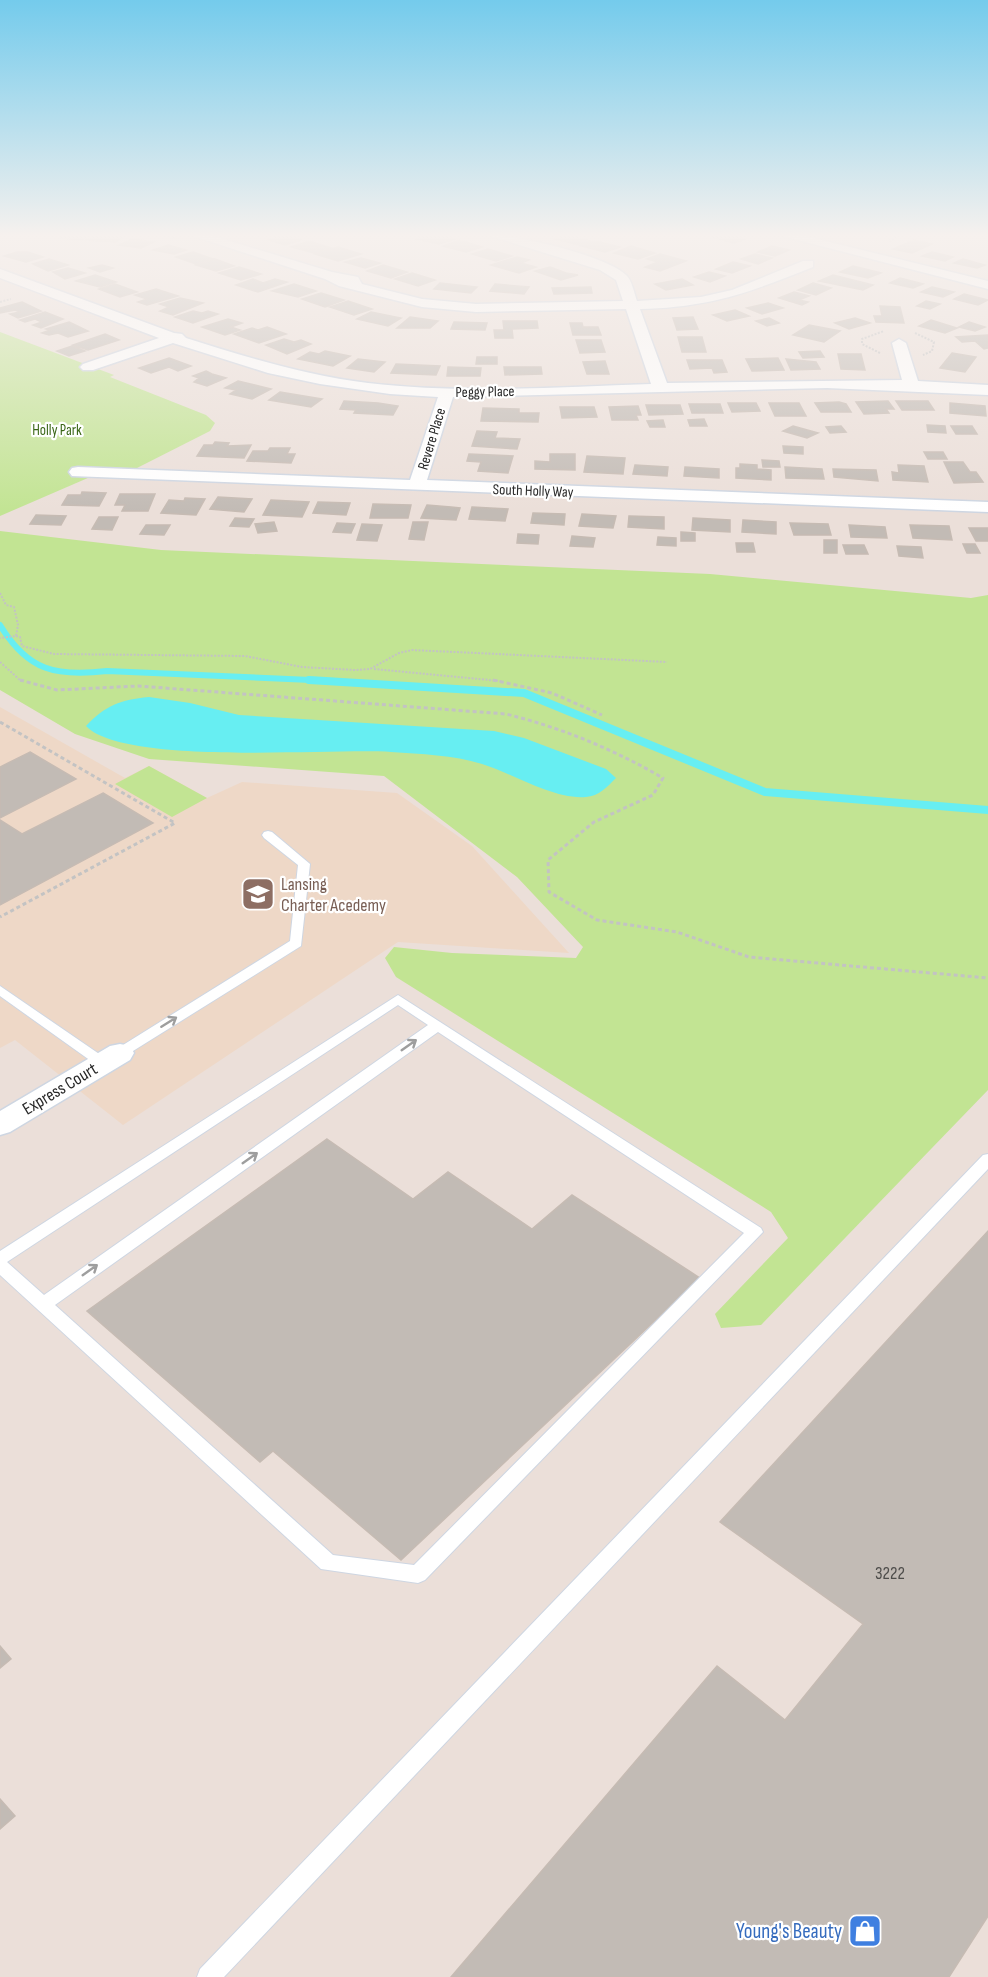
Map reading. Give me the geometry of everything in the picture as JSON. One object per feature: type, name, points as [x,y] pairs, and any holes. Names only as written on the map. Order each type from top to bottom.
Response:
[{"type":"street","name":"Peggy Place","points":[[150,327],[243,361],[318,380],[368,387],[447,392],[911,385],[988,390]]},
{"type":"street","points":[[640,327],[661,389]]},
{"type":"street","points":[[88,367],[177,337]]},
{"type":"street","points":[[899,343],[911,385]]},
{"type":"street","name":"Revere Place","points":[[417,486],[447,392]]},
{"type":"street","name":"South Holly Way","points":[[78,472],[988,507]]},
{"type":"street","name":"Express Court","points":[[0,1125],[111,1058]]},
{"type":"lane","points":[[0,990],[111,1058],[296,943],[304,864],[268,835]]},
{"type":"lane","points":[[0,1259],[398,999],[755,1232],[418,1575],[328,1563],[0,1265]]},
{"type":"lane","points":[[43,1304],[438,1025]]},
{"type":"lane","points":[[208,1977],[988,1159]]},
{"type":"path","points":[[0,593],[6,605],[14,607],[18,615],[16,636]]},
{"type":"path","points":[[1,639],[20,637],[22,646],[54,656],[69,657],[88,652],[110,655],[234,655],[302,667],[370,669],[494,680],[552,693],[602,715]]},
{"type":"path","points":[[370,669],[399,653],[412,650],[667,662]]},
{"type":"path","points":[[0,662],[22,682],[57,690],[138,686],[506,714],[536,721],[629,757],[663,778],[653,795],[594,822],[548,860],[549,892],[597,920],[677,932],[749,957],[988,978]]},
{"type":"path","points":[[0,722],[175,823],[0,917]]},
{"type":"shaded area","name":"Lansing Charter Acedemy","points":[[0,707],[125,778],[149,766],[207,798],[242,782],[397,793],[472,846],[569,953],[398,942],[123,1125],[15,1040],[0,1048]]},
{"type":"green space","name":"Holly Park","points":[[0,332],[114,375],[110,377],[206,415],[215,423],[210,431],[137,468],[111,468],[0,516]]},
{"type":"green space","points":[[0,531],[161,550],[710,574],[971,598],[988,595],[988,1090],[761,1325],[721,1328],[715,1314],[788,1238],[771,1212],[396,977],[385,958],[394,947],[452,953],[576,958],[583,947],[517,877],[384,776],[149,759],[75,734],[0,690]]},
{"type":"green space","points":[[149,766],[207,798],[172,817],[115,784]]},
{"type":"water","points":[[149,697],[190,703],[239,715],[494,731],[524,738],[606,769],[616,778],[595,795],[574,797],[547,790],[482,764],[448,757],[362,751],[278,753],[183,751],[141,746],[108,738],[86,726],[107,708],[130,700]]},
{"type":"building","points":[[80,327],[88,331],[68,337],[58,333],[49,335],[42,333],[50,330],[46,329]]},
{"type":"building","points":[[203,327],[232,327],[240,330],[225,335]]},
{"type":"building","points":[[268,327],[286,334],[259,343],[234,334],[252,328],[258,330]]},
{"type":"building","points":[[398,327],[431,327],[430,328]]},
{"type":"building","points":[[452,327],[486,327],[485,330],[451,329]]},
{"type":"building","points":[[504,327],[538,328],[512,329],[513,338],[495,338],[494,330],[504,330]]},
{"type":"building","points":[[571,327],[598,327],[601,335],[573,335]]},
{"type":"building","points":[[676,327],[698,329],[677,330]]},
{"type":"building","points":[[805,327],[840,331],[824,342],[793,335]]},
{"type":"building","points":[[924,327],[957,328],[945,333]]},
{"type":"building","points":[[960,327],[984,327],[975,331]]},
{"type":"building","points":[[105,334],[119,340],[88,350],[73,345]]},
{"type":"building","points":[[988,335],[988,348],[984,349],[975,341],[962,342],[956,337]]},
{"type":"building","points":[[678,337],[702,337],[706,352],[682,352]]},
{"type":"building","points":[[284,339],[294,342],[301,340],[311,344],[287,354],[266,345]]},
{"type":"building","points":[[576,340],[601,340],[605,352],[580,353]]},
{"type":"building","points":[[72,346],[85,351],[69,356],[57,351]]},
{"type":"building","points":[[325,351],[350,356],[333,366],[298,359],[310,352],[319,354]]},
{"type":"building","points":[[820,351],[824,357],[803,358],[799,352]]},
{"type":"building","points":[[952,353],[976,357],[965,372],[940,368]]},
{"type":"building","points":[[838,354],[861,354],[865,370],[841,369]]},
{"type":"building","points":[[477,357],[497,357],[497,364],[476,364]]},
{"type":"building","points":[[169,358],[191,366],[178,371],[169,367],[151,373],[139,368]]},
{"type":"building","points":[[778,358],[784,370],[752,371],[746,359]]},
{"type":"building","points":[[358,359],[385,362],[374,372],[347,368]]},
{"type":"building","points":[[786,359],[816,362],[820,369],[791,370]]},
{"type":"building","points":[[687,360],[722,360],[727,372],[714,373],[712,368],[690,369]]},
{"type":"building","points":[[605,361],[609,374],[587,374],[583,362]]},
{"type":"building","points":[[396,364],[440,366],[436,375],[391,373]]},
{"type":"building","points":[[448,367],[481,368],[480,376],[447,376]]},
{"type":"building","points":[[504,367],[541,367],[542,374],[505,375]]},
{"type":"building","points":[[206,371],[226,378],[207,386],[194,382],[199,378],[193,376]]},
{"type":"building","points":[[238,381],[271,389],[252,399],[230,394],[236,390],[225,388]]},
{"type":"building","points":[[280,392],[322,399],[311,407],[269,400]]},
{"type":"building","points":[[344,401],[398,406],[393,415],[354,413],[356,410],[340,409]]},
{"type":"building","points":[[888,401],[894,409],[886,409],[889,413],[864,414],[856,402]]},
{"type":"building","points":[[896,401],[928,401],[934,410],[902,410]]},
{"type":"building","points":[[728,403],[756,403],[760,411],[732,412]]},
{"type":"building","points":[[769,403],[799,403],[806,416],[775,416]]},
{"type":"building","points":[[815,403],[846,404],[851,412],[821,412]]},
{"type":"building","points":[[950,403],[985,406],[986,416],[950,413]]},
{"type":"building","points":[[689,404],[720,404],[723,413],[692,413]]},
{"type":"building","points":[[646,405],[680,405],[683,414],[649,415]]},
{"type":"building","points":[[638,406],[641,415],[636,415],[638,420],[612,420],[609,407]]},
{"type":"building","points":[[560,407],[594,407],[597,417],[562,418]]},
{"type":"building","points":[[483,408],[519,409],[519,413],[539,413],[538,422],[481,421]]},
{"type":"building","points":[[704,419],[707,426],[690,426],[688,420]]},
{"type":"building","points":[[663,420],[665,427],[650,427],[647,421]]},
{"type":"building","points":[[927,425],[945,426],[946,433],[928,432]]},
{"type":"building","points":[[793,426],[818,433],[807,438],[783,431]]},
{"type":"building","points":[[841,426],[846,432],[830,433],[826,427]]},
{"type":"building","points":[[951,426],[972,426],[977,434],[956,434]]},
{"type":"building","points":[[477,431],[497,432],[495,438],[520,439],[517,449],[472,446]]},
{"type":"building","points":[[215,442],[229,443],[227,446],[251,445],[244,458],[197,456],[204,445],[213,445]]},
{"type":"building","points":[[783,446],[803,447],[803,454],[784,453]]},
{"type":"building","points":[[270,448],[290,448],[287,454],[295,454],[291,463],[247,461],[253,451],[268,451]]},
{"type":"building","points":[[924,452],[943,452],[947,459],[928,459]]},
{"type":"building","points":[[469,454],[513,456],[508,473],[478,471],[481,462],[467,461]]},
{"type":"building","points":[[550,454],[575,454],[575,470],[535,469],[535,461],[550,462]]},
{"type":"building","points":[[587,456],[625,458],[623,474],[584,472]]},
{"type":"building","points":[[762,460],[779,461],[780,467],[763,467]]},
{"type":"building","points":[[944,462],[963,462],[970,472],[976,472],[983,482],[954,483]]},
{"type":"building","points":[[740,464],[757,465],[757,469],[771,470],[771,480],[736,478],[736,468],[740,468]]},
{"type":"building","points":[[635,465],[668,467],[667,476],[633,474]]},
{"type":"building","points":[[898,465],[924,466],[928,482],[893,480],[892,472],[899,473]]},
{"type":"building","points":[[685,467],[719,469],[719,478],[684,476]]},
{"type":"building","points":[[785,467],[822,469],[824,479],[786,478]]},
{"type":"building","points":[[833,469],[876,470],[878,481],[834,477]]},
{"type":"building","points":[[82,492],[106,493],[99,506],[62,505],[68,495],[81,495]]},
{"type":"building","points":[[120,494],[155,494],[148,511],[122,511],[125,505],[115,505]]},
{"type":"building","points":[[218,497],[252,499],[244,512],[210,509]]},
{"type":"building","points":[[185,498],[205,499],[196,515],[161,513],[169,500],[184,501]]},
{"type":"building","points":[[271,500],[309,502],[302,517],[263,515]]},
{"type":"building","points":[[318,502],[350,503],[346,515],[313,513]]},
{"type":"building","points":[[373,504],[411,505],[408,518],[370,518]]},
{"type":"building","points":[[427,505],[460,508],[456,520],[421,518]]},
{"type":"building","points":[[472,507],[508,509],[505,521],[469,519]]},
{"type":"building","points":[[533,513],[565,514],[564,525],[531,523]]},
{"type":"building","points":[[582,514],[616,516],[613,528],[579,526]]},
{"type":"building","points":[[36,515],[66,516],[61,525],[30,524]]},
{"type":"building","points":[[629,516],[664,517],[664,529],[628,527]]},
{"type":"building","points":[[99,517],[118,517],[112,530],[92,529]]},
{"type":"building","points":[[235,518],[254,519],[249,527],[230,526]]},
{"type":"building","points":[[693,518],[730,520],[730,532],[692,530]]},
{"type":"building","points":[[743,520],[776,522],[776,534],[742,532]]},
{"type":"building","points":[[274,522],[277,531],[258,533],[255,524]]},
{"type":"building","points":[[413,522],[428,522],[424,540],[409,539]]},
{"type":"building","points":[[337,523],[355,524],[351,533],[333,532]]},
{"type":"building","points":[[790,523],[828,524],[831,535],[794,535]]},
{"type":"building","points":[[362,524],[382,525],[377,541],[357,540]]},
{"type":"building","points":[[146,525],[170,525],[164,535],[140,534]]},
{"type":"building","points":[[849,525],[885,527],[887,538],[851,537]]},
{"type":"building","points":[[910,525],[949,526],[952,540],[913,538]]},
{"type":"building","points":[[969,528],[988,528],[988,541],[976,541]]},
{"type":"building","points":[[681,532],[695,533],[695,541],[681,541]]},
{"type":"building","points":[[518,534],[539,535],[538,544],[517,543]]},
{"type":"building","points":[[572,536],[595,538],[593,547],[570,546]]},
{"type":"building","points":[[658,537],[676,538],[676,546],[657,545]]},
{"type":"building","points":[[824,540],[837,540],[837,553],[824,553]]},
{"type":"building","points":[[736,543],[753,543],[755,552],[737,552]]},
{"type":"building","points":[[963,544],[975,544],[980,553],[967,553]]},
{"type":"building","points":[[843,545],[864,545],[868,554],[846,554]]},
{"type":"building","points":[[897,546],[921,547],[923,558],[899,556]]},
{"type":"building","points":[[30,752],[76,779],[0,818],[0,767]]},
{"type":"building","points":[[103,793],[153,823],[0,905],[0,820],[22,834]]},
{"type":"building","points":[[327,1139],[413,1199],[448,1172],[532,1229],[572,1195],[700,1278],[401,1560],[273,1451],[260,1462],[87,1311]]},
{"type":"building","points":[[988,1231],[988,1916],[949,1977],[451,1977],[717,1666],[785,1720],[863,1624],[720,1522]]},
{"type":"building","points":[[0,1646],[11,1659],[0,1668]]},
{"type":"building","points":[[0,1799],[15,1816],[0,1829]]},
{"type":"waterway","points":[[0,625],[21,652],[45,668],[58,671],[334,681]]},
{"type":"waterway","points":[[309,680],[524,693],[765,792],[988,810]]},
{"type":"place","name":"Lansing Charter Acedemy","points":[[258,894]]},
{"type":"place","name":"Young's Beauty","points":[[865,1931]]}]
